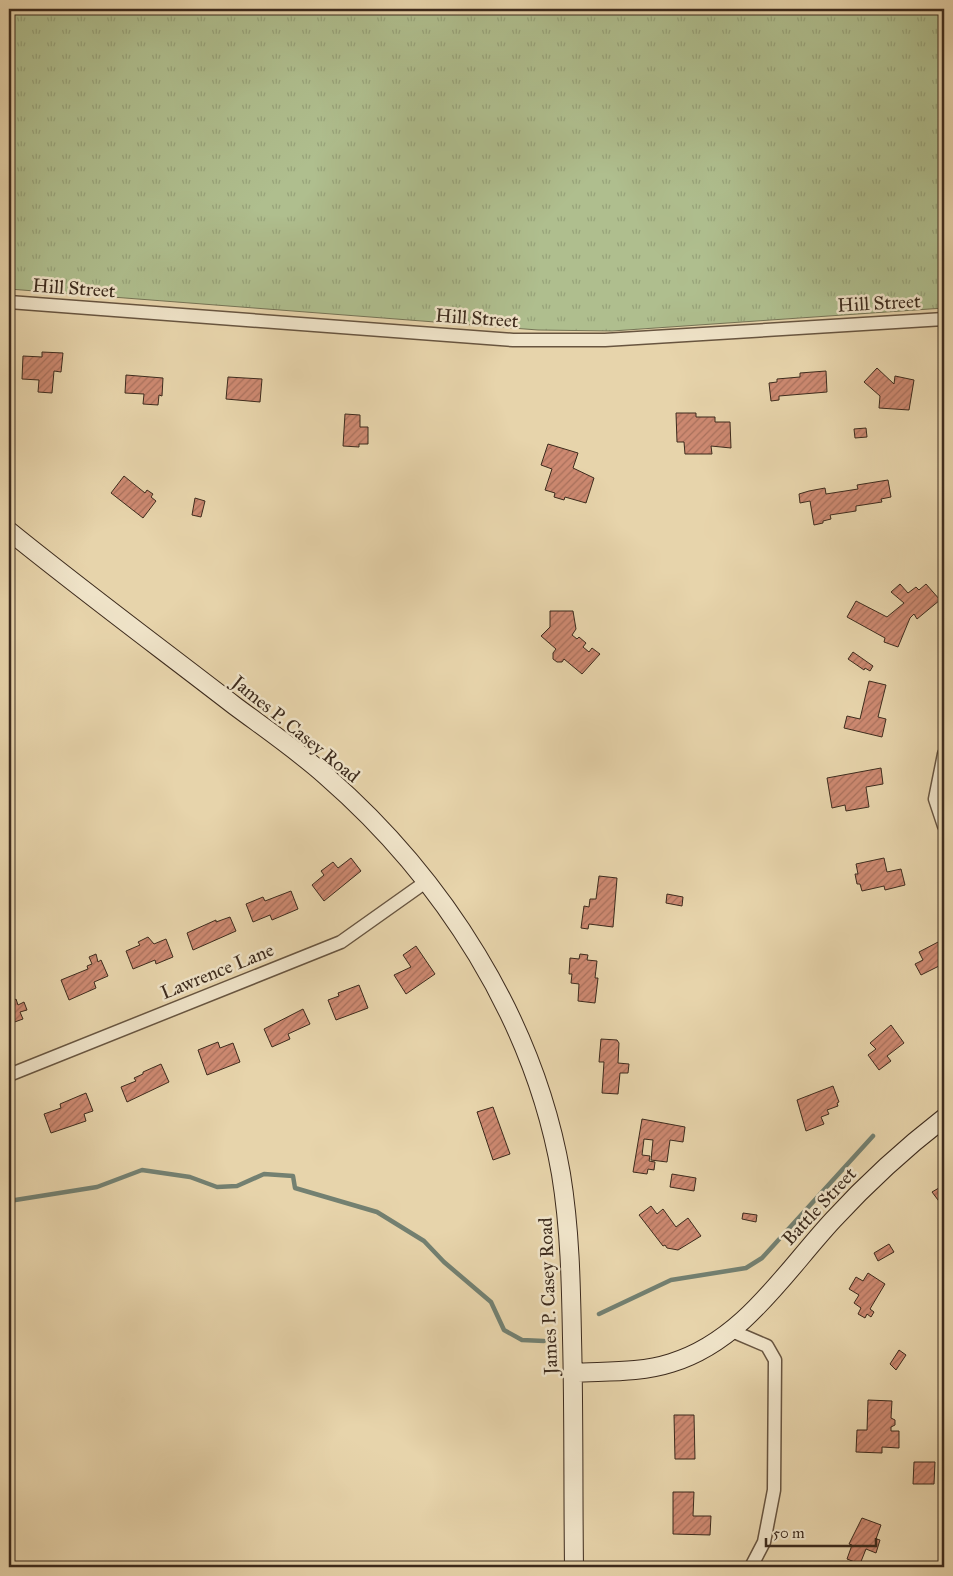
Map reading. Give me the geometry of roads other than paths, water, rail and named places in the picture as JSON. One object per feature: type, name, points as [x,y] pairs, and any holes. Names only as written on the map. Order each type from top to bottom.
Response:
[{"type":"main road","name":"James P. Casey Road","points":[[9,531],[326,776],[389,838],[427,881],[467,938],[490,977],[519,1037],[542,1097],[561,1171],[570,1239],[574,1567]]},
{"type":"main road","name":"Battle Street","points":[[573,1373],[638,1369],[670,1364],[704,1349],[732,1331],[767,1296],[853,1198],[907,1148],[944,1118]]},
{"type":"street","name":"Hill Street","points":[[9,302],[513,340],[605,340],[944,319]]},
{"type":"street","points":[[944,754],[935,799],[944,826]]},
{"type":"street","name":"Lawrence Lane","points":[[9,1075],[341,942],[427,881]]},
{"type":"street","points":[[732,1331],[767,1346],[775,1360],[774,1490],[764,1542],[752,1567]]},
{"type":"waterway","points":[[599,1314],[671,1280],[746,1268],[762,1258],[873,1136]]},
{"type":"waterway","points":[[9,1201],[97,1187],[142,1170],[190,1177],[217,1187],[237,1186],[264,1174],[293,1176],[295,1188],[377,1212],[424,1241],[444,1262],[491,1302],[504,1330],[522,1340],[544,1341]]}]
